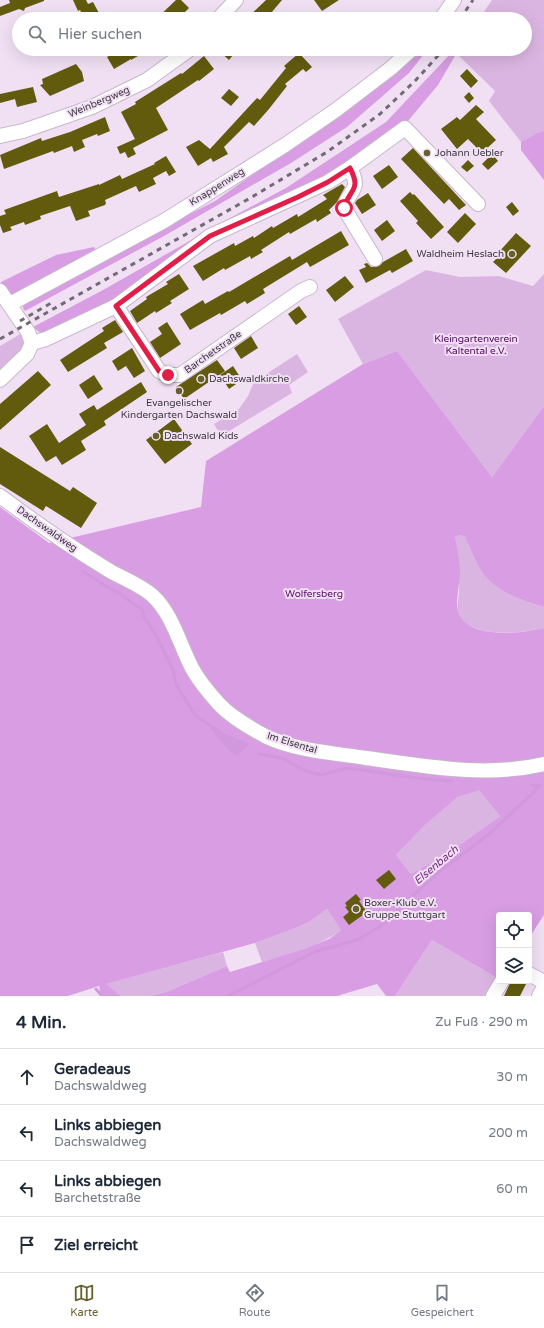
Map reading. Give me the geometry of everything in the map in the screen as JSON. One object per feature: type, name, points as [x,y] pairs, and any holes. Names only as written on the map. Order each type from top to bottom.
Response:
[{"type":"street","points":[[225,12],[236,0]]},
{"type":"street","points":[[446,12],[454,0]]},
{"type":"street","name":"Weinbergweg","points":[[0,136],[23,131],[92,107],[147,80],[180,56]]},
{"type":"street","name":"Knappenweg","points":[[3,297],[164,221],[285,145],[342,105],[391,68],[404,56]]},
{"type":"street","points":[[32,343],[46,340],[116,306],[210,236],[328,182],[405,128],[478,204]]},
{"type":"street","points":[[350,168],[355,178],[355,186],[346,201],[344,208],[376,259]]},
{"type":"street","name":"Barchetstraße","points":[[116,306],[159,371],[168,375],[180,375],[301,291],[310,287]]},
{"type":"street","points":[[0,380],[27,354],[32,343],[28,332],[3,297]]},
{"type":"street","name":"Dachswaldweg","points":[[0,496],[61,541],[95,561]]},
{"type":"street","name":"Im Elsental","points":[[95,561],[151,595],[158,602],[166,611],[193,670],[207,690],[221,706],[267,737],[319,752],[448,769],[494,771],[544,764]]},
{"type":"street","points":[[532,976],[544,982]]},
{"type":"street","points":[[493,996],[500,984]]},
{"type":"street","points":[[539,996],[544,987]]},
{"type":"green space","points":[[492,0],[544,0],[544,131],[537,133],[521,142],[489,101],[495,91],[459,56],[532,56],[532,12],[484,12]]},
{"type":"green space","points":[[410,56],[422,56],[409,73],[347,127],[291,163],[164,236],[25,311],[23,308],[24,300],[215,201],[336,116],[343,114]]},
{"type":"green space","points":[[448,56],[455,56],[438,85],[403,127],[333,176],[210,236],[115,303],[43,335],[33,327],[103,290],[286,188],[386,122]]},
{"type":"green space","points":[[544,131],[544,180],[521,150],[521,142],[537,133]]},
{"type":"green space","points":[[94,247],[99,255],[11,298],[1,282],[56,255]]},
{"type":"green space","name":"Kleingartenverein Kaltental e.V.","points":[[426,270],[460,277],[499,276],[533,286],[544,274],[544,406],[492,477],[397,351],[363,364],[338,319]]},
{"type":"green space","points":[[22,333],[24,349],[0,374],[0,346]]},
{"type":"green space","name":"Wolfersberg","points":[[397,351],[492,477],[544,406],[544,607],[512,596],[496,586],[481,571],[465,536],[460,535],[455,537],[460,570],[457,604],[460,616],[468,624],[479,629],[492,632],[520,632],[544,628],[544,915],[532,933],[532,912],[496,912],[496,977],[432,940],[395,996],[386,996],[377,984],[337,996],[151,996],[166,992],[227,966],[230,972],[304,949],[329,939],[341,930],[327,909],[309,922],[255,943],[106,984],[121,996],[101,996],[99,986],[68,996],[0,996],[0,507],[49,543],[201,507],[206,461],[363,364]],"holes":[[[479,790],[500,816],[454,849],[411,874],[396,855],[425,825],[458,797]]]},
{"type":"green space","points":[[297,354],[308,372],[289,385],[292,393],[221,436],[214,424],[239,409],[248,396],[254,382]]},
{"type":"green space","points":[[465,535],[478,566],[490,581],[512,596],[544,607],[544,628],[524,631],[499,632],[475,628],[466,623],[460,616],[458,608],[459,586],[455,537]]},
{"type":"green space","points":[[479,789],[500,816],[454,849],[411,874],[396,855],[425,825],[458,797]]},
{"type":"green space","points":[[327,909],[341,930],[323,941],[293,953],[262,962],[255,943],[309,922]]},
{"type":"green space","points":[[432,940],[496,977],[496,984],[497,984],[493,996],[395,996]]},
{"type":"green space","points":[[223,952],[227,966],[166,992],[151,996],[121,996],[105,984]]},
{"type":"shaded area","points":[[213,727],[250,744],[237,756],[217,737],[211,729]]},
{"type":"building","points":[[9,0],[44,1],[25,8],[24,11],[19,9],[0,16],[0,7],[10,3]]},
{"type":"building","points":[[73,0],[86,0],[88,4],[93,2],[98,12],[81,12],[80,10],[78,11]]},
{"type":"building","points":[[176,0],[181,0],[189,8],[185,12],[163,12]]},
{"type":"building","points":[[266,0],[282,0],[272,12],[253,12]]},
{"type":"building","points":[[314,0],[339,0],[322,11]]},
{"type":"building","points":[[109,56],[138,56],[114,69],[107,57]]},
{"type":"building","points":[[204,56],[214,69],[199,81],[198,80],[156,108],[168,130],[133,148],[136,154],[128,158],[125,152],[120,154],[117,147],[135,139],[121,112],[136,104],[135,102],[181,73],[182,74]]},
{"type":"building","points":[[225,56],[232,56],[229,60]]},
{"type":"building","points":[[296,56],[302,56],[312,67],[306,72],[303,69],[285,84],[287,86],[254,126],[249,122],[224,147],[228,154],[213,162],[211,158],[198,166],[186,147],[199,140],[210,149],[257,98],[260,100],[286,68],[284,66]]},
{"type":"building","points":[[76,64],[82,72],[84,81],[50,96],[40,85],[43,84],[42,79]]},
{"type":"building","points":[[467,69],[478,81],[471,88],[460,76]]},
{"type":"building","points":[[33,87],[37,102],[17,107],[15,99],[0,103],[0,94]]},
{"type":"building","points":[[229,89],[239,97],[231,106],[221,98]]},
{"type":"building","points":[[469,92],[474,98],[469,103],[464,97]]},
{"type":"building","points":[[476,105],[484,112],[476,119],[496,140],[482,153],[468,139],[457,149],[441,129],[457,117],[460,120]]},
{"type":"building","points":[[105,117],[110,131],[82,140],[85,147],[74,152],[72,146],[54,153],[53,151],[4,169],[0,155],[41,138],[42,141],[70,132]]},
{"type":"building","points":[[413,148],[466,205],[459,210],[449,199],[444,204],[401,159]]},
{"type":"building","points":[[492,154],[498,161],[488,170],[482,164]]},
{"type":"building","points":[[166,156],[176,172],[169,176],[166,171],[153,178],[156,184],[139,192],[136,186],[105,200],[105,205],[88,211],[90,216],[76,221],[70,206],[40,216],[41,219],[25,225],[24,222],[10,227],[12,230],[3,233],[0,225],[0,216],[6,214],[4,210],[57,191],[59,197],[99,185],[120,175],[122,179],[155,164],[154,163]]},
{"type":"building","points":[[468,160],[474,166],[467,172],[461,167]]},
{"type":"building","points":[[389,165],[398,177],[382,189],[373,176]]},
{"type":"building","points":[[342,184],[345,187],[337,202],[329,210],[331,213],[317,222],[316,219],[290,234],[289,232],[261,250],[263,252],[251,259],[250,256],[225,270],[224,268],[203,281],[193,266],[234,243],[235,246],[253,236],[254,238],[272,226],[273,228],[297,214],[298,217],[327,199],[323,195]]},
{"type":"building","points":[[410,192],[413,195],[414,194],[444,227],[431,239],[416,223],[418,221],[400,201]]},
{"type":"building","points":[[368,193],[376,205],[362,214],[355,203]]},
{"type":"building","points":[[512,202],[519,211],[513,216],[506,207]]},
{"type":"building","points":[[465,213],[476,224],[458,243],[447,232]]},
{"type":"building","points":[[387,220],[395,231],[382,241],[374,230]]},
{"type":"building","points":[[341,231],[349,245],[310,267],[307,262],[263,289],[265,293],[247,304],[245,301],[190,330],[180,314],[203,300],[205,304],[228,291],[229,292],[290,256],[292,260]]},
{"type":"building","name":"Waldheim Heslach","points":[[516,233],[531,246],[506,273],[493,262],[500,255],[498,253]]},
{"type":"building","points":[[406,249],[413,261],[392,273],[390,270],[366,283],[359,270],[366,267],[364,264],[367,263],[371,267],[379,266],[383,262]]},
{"type":"building","points":[[179,274],[189,289],[170,301],[172,303],[156,313],[155,311],[137,323],[130,311],[147,299],[146,297],[168,284],[166,282]]},
{"type":"building","points":[[345,276],[354,287],[335,302],[326,290]]},
{"type":"building","points":[[299,306],[307,317],[296,325],[288,314]]},
{"type":"building","points":[[115,320],[123,332],[104,343],[107,348],[68,372],[60,360],[104,331],[102,328]]},
{"type":"building","points":[[167,322],[181,344],[160,358],[150,342],[162,334],[158,328]]},
{"type":"building","points":[[251,336],[258,348],[241,359],[234,348]]},
{"type":"building","points":[[132,348],[145,371],[134,378],[126,366],[118,371],[112,361]]},
{"type":"building","name":"Dachswaldkirche","points":[[217,360],[225,371],[184,399],[176,387]]},
{"type":"building","points":[[233,366],[242,380],[229,389],[220,375]]},
{"type":"building","points":[[38,371],[51,385],[0,430],[0,404]]},
{"type":"building","points":[[94,375],[103,389],[88,399],[79,385]]},
{"type":"building","points":[[141,382],[147,392],[104,421],[106,425],[81,441],[86,450],[62,465],[56,456],[46,462],[29,436],[47,424],[59,443],[86,425],[79,414],[94,405],[97,410]]},
{"type":"building","points":[[174,419],[192,444],[165,464],[146,440]]},
{"type":"building","points":[[0,447],[70,491],[73,487],[97,503],[81,528],[46,506],[43,511],[0,484]]},
{"type":"building","points":[[389,870],[396,879],[384,889],[376,880]]},
{"type":"building","name":"Boxer-Klub e.V. Gruppe Stuttgart","points":[[356,894],[367,912],[349,925],[343,917],[349,912],[345,907],[347,906],[345,903]]},
{"type":"building","points":[[510,984],[526,984],[520,996],[504,996]]},
{"type":"waterway","points":[[83,571],[142,609],[144,617],[156,635],[173,670],[176,684],[195,715],[221,733]]},
{"type":"waterway","points":[[259,754],[282,758],[306,771],[321,775],[348,768],[424,779],[452,781]]},
{"type":"waterway","name":"Elsenbach","points":[[531,785],[539,786]]},
{"type":"waterway","name":"Elsenbach","points":[[228,996],[314,952],[357,940],[384,924],[439,872],[488,835],[540,785]]},
{"type":"waterway","name":"Elsenbach","points":[[96,989],[102,996]]},
{"type":"railway","points":[[465,12],[473,0]]},
{"type":"railway","points":[[0,339],[252,197],[327,152],[380,114],[415,81],[438,56]]},
{"type":"railway","points":[[20,321],[53,302]]},
{"type":"place","name":"Johann Uebler","points":[[427,153]]},
{"type":"place","name":"Waldheim Heslach","points":[[512,254]]},
{"type":"place","name":"Dachswaldkirche","points":[[201,379]]},
{"type":"place","name":"Evangelischer Kindergarten Dachswald","points":[[179,391]]},
{"type":"place","name":"Dachswald Kids","points":[[156,436]]},
{"type":"place","name":"Boxer-Klub e.V. Gruppe Stuttgart","points":[[356,909]]},
{"type":"route","points":[[168,375],[159,371],[116,306],[210,236],[298,197],[328,182],[350,168],[355,178],[355,186],[346,201],[344,208]]}]
